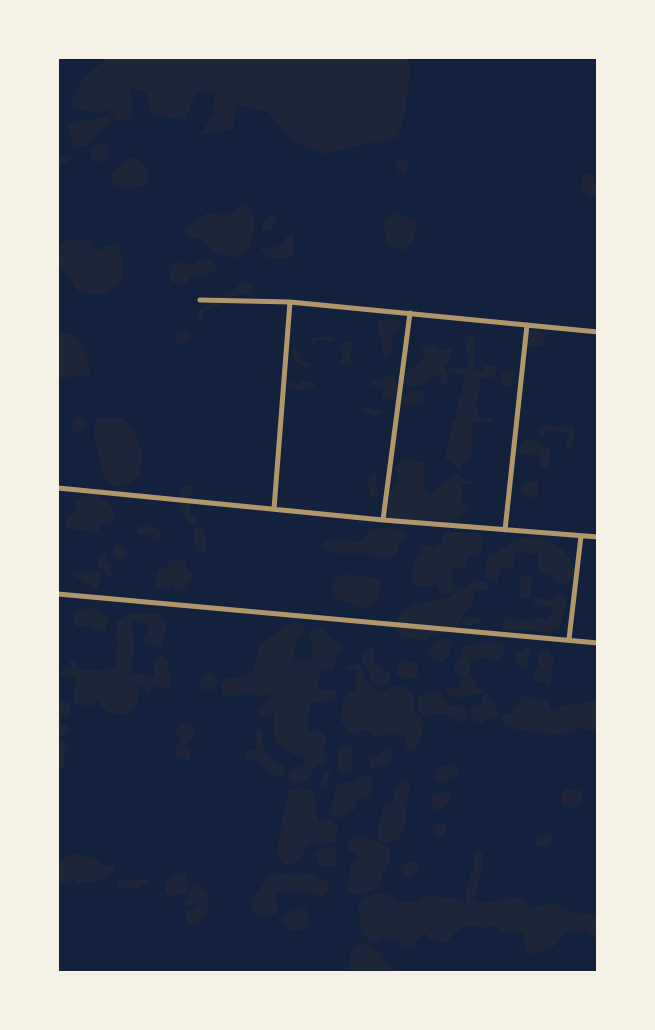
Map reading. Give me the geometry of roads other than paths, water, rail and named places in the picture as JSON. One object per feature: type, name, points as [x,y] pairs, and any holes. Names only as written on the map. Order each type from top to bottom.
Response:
[{"type":"street","points":[[200,300],[290,302],[598,332]]},
{"type":"street","points":[[274,509],[290,302]]},
{"type":"street","points":[[383,520],[410,313]]},
{"type":"street","points":[[505,530],[527,325]]},
{"type":"street","points":[[58,488],[383,520],[598,537]]},
{"type":"street","points":[[569,639],[581,536]]},
{"type":"street","points":[[58,594],[598,642]]}]
